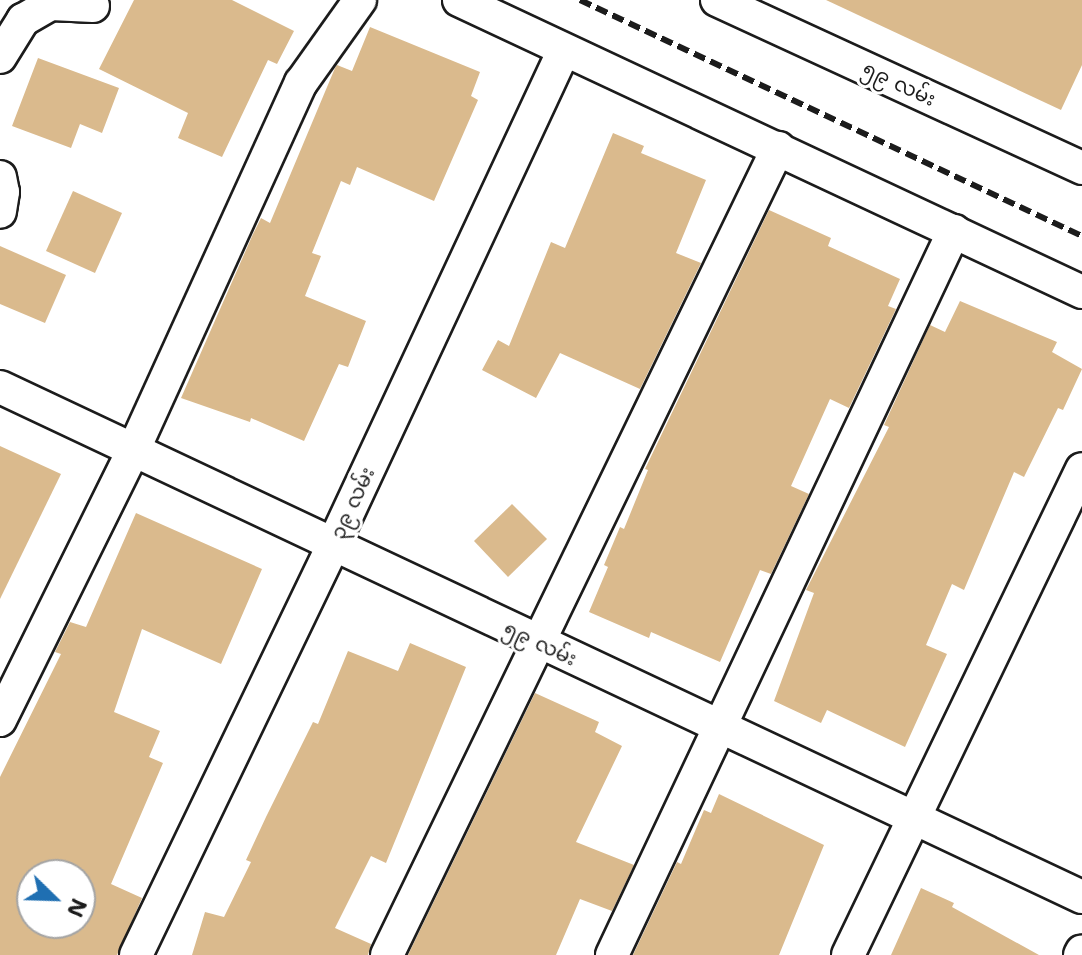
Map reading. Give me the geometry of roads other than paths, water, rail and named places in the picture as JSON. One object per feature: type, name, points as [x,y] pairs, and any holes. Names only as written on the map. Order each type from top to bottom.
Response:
[{"type":"street","points":[[0,720],[133,451],[301,83],[360,0]]},
{"type":"street","points":[[459,0],[1082,292]]},
{"type":"street","name":"၅၉ လမ်း","points":[[717,0],[1082,168]]},
{"type":"street","points":[[0,57],[23,20],[51,4],[93,6]]},
{"type":"street","name":"၃၉ လမ်း","points":[[136,955],[333,545],[564,50]]},
{"type":"street","points":[[387,955],[778,148]]},
{"type":"street","points":[[0,177],[3,192],[0,212]]},
{"type":"street","points":[[612,955],[954,231]]},
{"type":"street","name":"၅၉ လမ်း","points":[[0,387],[1082,897]]},
{"type":"street","points":[[848,955],[1082,469]]},
{"type":"railway","points":[[580,0],[1082,236]]}]
